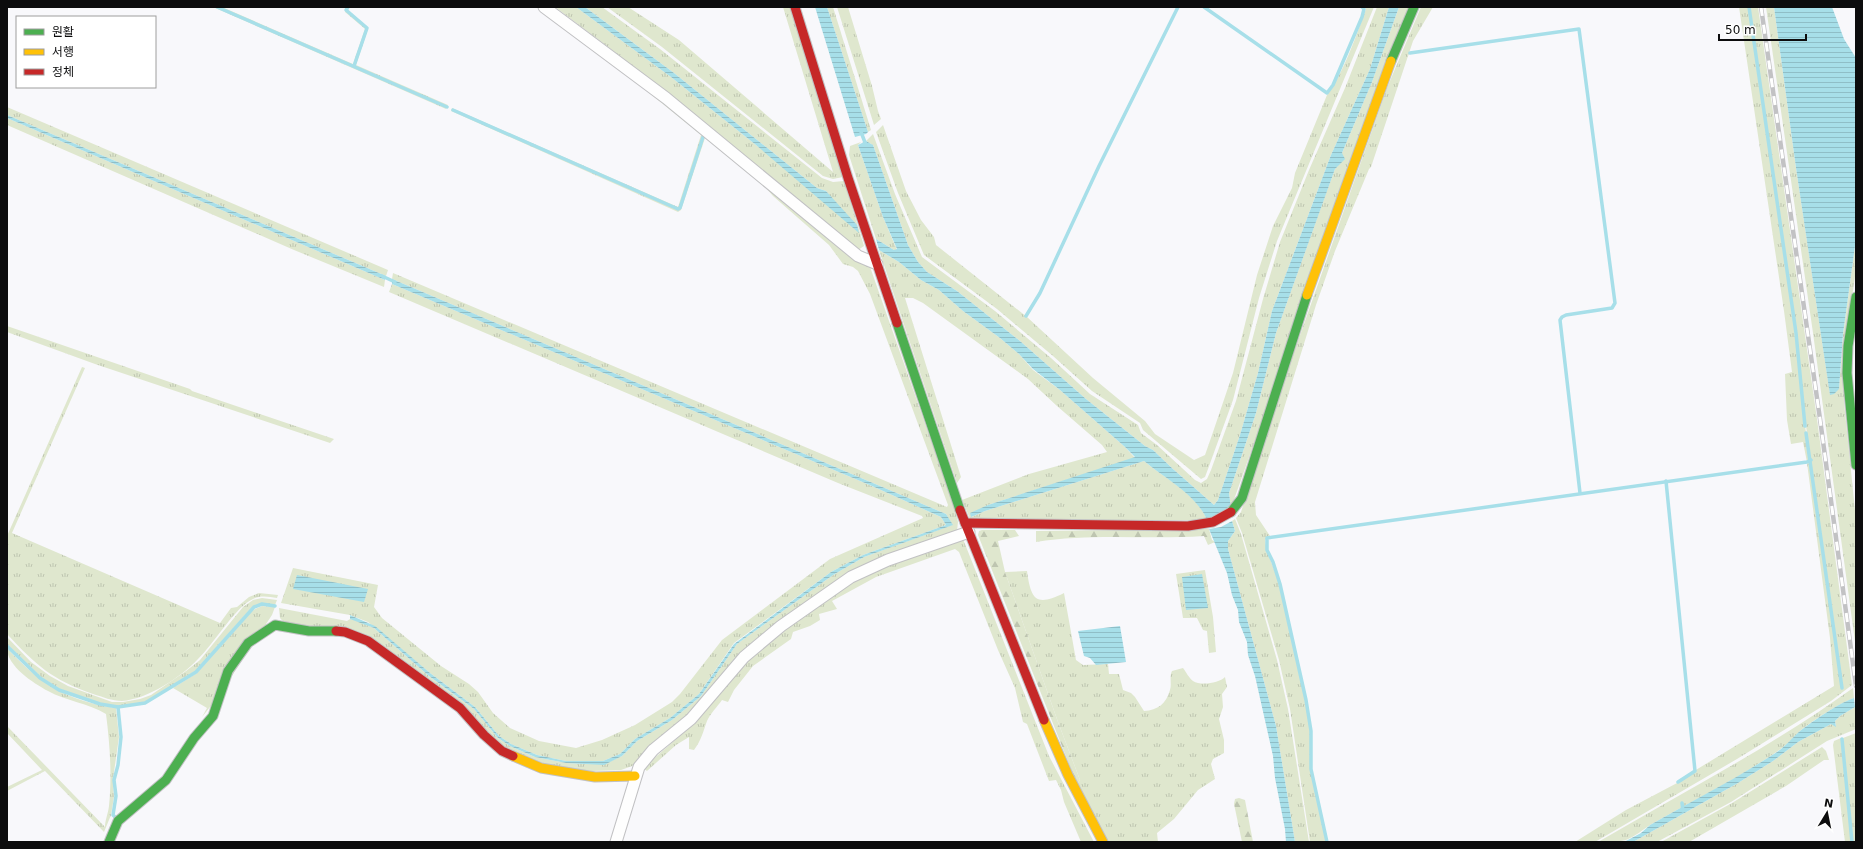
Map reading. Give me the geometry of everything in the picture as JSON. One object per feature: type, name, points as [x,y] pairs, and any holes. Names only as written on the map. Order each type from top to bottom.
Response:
[{"type":"main road","points":[[795,7],[848,178],[966,525],[1046,725],[1068,775],[1103,842]]},
{"type":"main road","points":[[966,525],[1188,526],[1219,521],[1232,512],[1242,498],[1280,375],[1333,215],[1388,68],[1414,7]]},
{"type":"main road","points":[[1856,298],[1848,346],[1847,373],[1856,465]]},
{"type":"main road","points":[[109,842],[118,821],[166,780],[194,738],[213,716],[228,670],[248,643],[275,625],[309,631],[326,630],[345,632],[368,641],[454,704],[502,751],[541,768],[595,777],[635,776]]},
{"type":"street","points":[[544,7],[666,98],[858,256],[877,264]]},
{"type":"street","points":[[616,842],[639,767],[653,750],[691,719],[744,657],[781,626],[851,577],[966,525]]},
{"type":"green space","points":[[213,7],[222,7],[353,64],[365,29],[345,12],[345,7],[350,7],[348,10],[368,29],[356,65],[448,105],[446,109]]},
{"type":"green space","points":[[555,7],[576,7],[671,77],[756,145],[833,200],[826,191],[817,188],[674,73],[585,7],[602,7],[660,49],[822,178],[833,182],[844,181],[864,246],[858,250],[612,50]]},
{"type":"green space","points":[[607,7],[628,7],[679,40],[833,172],[783,7],[790,7],[843,177],[833,179],[823,176],[662,47]]},
{"type":"green space","points":[[827,7],[833,7],[871,130],[868,132]]},
{"type":"green space","points":[[837,7],[848,7],[881,119],[874,125]]},
{"type":"green space","points":[[1365,7],[1374,7],[1277,241],[1259,298],[1233,400],[1205,477],[1201,479],[1143,430],[1140,423],[1092,391],[997,309],[924,255],[898,193],[876,132],[883,125],[906,191],[921,220],[934,237],[936,245],[1027,317],[1093,378],[1145,421],[1155,434],[1194,460],[1205,455],[1233,373],[1257,275],[1273,226],[1292,188],[1295,173],[1327,95],[1339,76],[1349,54],[1366,9]]},
{"type":"green space","points":[[1377,7],[1389,7],[1370,69],[1331,155],[1272,311],[1258,373],[1240,435],[1218,500],[1214,505],[1153,450],[1145,446],[1086,399],[1020,341],[957,291],[927,272],[918,262],[908,245],[873,145],[866,141],[873,134],[895,194],[922,257],[995,311],[1051,358],[1090,394],[1138,425],[1141,433],[1157,445],[1195,480],[1201,483],[1207,479],[1211,470],[1236,401],[1280,242],[1309,170],[1345,88]]},
{"type":"green space","points":[[1399,7],[1409,7],[1231,508],[1229,493],[1256,413],[1276,333],[1335,169],[1340,163],[1342,153],[1372,82]]},
{"type":"green space","points":[[1421,7],[1433,7],[1413,41],[1371,167],[1335,251],[1316,305],[1255,502],[1256,515],[1270,536],[1265,540],[1266,546],[1279,584],[1306,700],[1311,730],[1311,769],[1326,842],[1310,842],[1290,709],[1279,660],[1242,533],[1236,518],[1241,512],[1279,395],[1387,88]]},
{"type":"green space","points":[[1739,7],[1749,7],[1795,334],[1810,460],[1807,462],[1803,442],[1791,444],[1787,420],[1785,374],[1792,372]]},
{"type":"green space","points":[[1750,7],[1758,7],[1817,419],[1852,685],[1831,701],[1737,759],[1595,842],[1575,842],[1626,810],[1679,782],[1681,779],[1834,686],[1830,638],[1807,463],[1810,461],[1843,687],[1806,426],[1796,333]]},
{"type":"green space","points":[[1766,7],[1774,7],[1796,168],[1830,394],[1839,388],[1843,334],[1856,239],[1856,270],[1847,331],[1844,402],[1856,520],[1856,649],[1813,333]]},
{"type":"green space","points":[[562,22],[707,133],[858,260],[869,264],[954,506],[958,522],[956,532],[882,559],[853,572],[750,646],[736,659],[699,709],[688,720],[635,765],[621,770],[592,771],[555,767],[537,763],[503,748],[457,703],[361,633],[341,628],[304,626],[285,622],[280,618],[279,608],[347,621],[350,619],[356,620],[374,628],[429,676],[474,709],[498,738],[510,746],[535,757],[566,763],[604,764],[622,756],[637,741],[672,720],[701,696],[737,644],[833,575],[864,557],[952,525],[946,514],[392,279],[393,273],[947,507],[948,505],[870,294],[858,271],[853,267],[843,264],[829,245],[767,189],[705,138],[681,210],[678,212],[451,111],[452,108],[678,207],[701,135]]},
{"type":"green space","points":[[7,107],[388,270],[386,276],[7,115]]},
{"type":"green space","points":[[7,118],[385,280],[384,287],[294,250],[7,125]]},
{"type":"green space","points":[[861,142],[858,145],[883,217],[897,250],[894,250],[876,239],[849,155],[850,146]]},
{"type":"green space","points":[[879,250],[899,262],[921,280],[939,290],[963,311],[1000,338],[1019,354],[1033,370],[1060,390],[1125,447],[1135,458],[988,505],[971,517],[985,511],[1144,461],[1179,487],[1196,502],[1207,520],[971,521],[962,500],[1029,474],[1107,452],[1102,445],[1028,379],[923,303],[913,298],[905,298],[961,477],[957,483]]},
{"type":"green space","points":[[392,284],[872,486],[941,517],[946,525],[863,555],[831,572],[734,643],[699,694],[670,718],[635,739],[620,754],[603,761],[566,761],[537,755],[511,744],[499,736],[475,707],[430,673],[368,622],[350,615],[281,603],[293,568],[378,585],[374,607],[382,618],[441,666],[469,684],[478,692],[493,713],[510,728],[539,741],[576,748],[602,740],[635,725],[672,702],[680,694],[722,640],[830,559],[923,518],[922,516],[838,483],[389,292]]},
{"type":"green space","points":[[7,326],[334,439],[330,443],[95,364],[7,332]]},
{"type":"green space","points":[[82,367],[85,368],[12,533],[220,623],[231,608],[237,607],[249,597],[259,593],[278,595],[277,598],[259,597],[246,603],[232,617],[204,653],[183,673],[153,692],[122,701],[111,700],[93,694],[55,677],[27,655],[7,634],[7,536]]},
{"type":"green space","points":[[1235,519],[1241,534],[1277,660],[1288,709],[1309,842],[1295,842],[1276,726],[1228,549],[1228,541],[1235,531],[1232,521]]},
{"type":"green space","points":[[1209,529],[1212,540],[1215,542],[1208,545],[1204,536],[1099,537],[1057,539],[1036,542],[1036,531]]},
{"type":"green space","points":[[1015,530],[1019,536],[998,541],[1005,572],[1080,780],[1077,784],[978,535],[979,531]]},
{"type":"green space","points":[[959,539],[963,539],[1049,756],[1094,842],[1081,842],[1056,780],[1049,781],[1027,724],[1023,722],[1015,688],[998,650],[959,552],[955,549],[876,577],[832,601],[837,609],[819,614],[820,620],[810,626],[793,632],[791,639],[753,666],[734,690],[728,702],[722,700],[712,713],[694,750],[689,749],[689,737],[676,745],[647,771],[643,768],[698,720],[739,669],[763,646],[846,586],[883,568]]},
{"type":"green space","points":[[1205,570],[1213,617],[1216,652],[1209,653],[1207,631],[1203,630],[1197,618],[1183,618],[1176,574]]},
{"type":"green space","points":[[1027,571],[1031,589],[1036,598],[1047,600],[1064,593],[1076,660],[1083,665],[1108,664],[1109,674],[1119,674],[1123,690],[1131,693],[1135,697],[1144,711],[1157,708],[1164,703],[1171,688],[1172,671],[1183,668],[1189,677],[1196,683],[1205,684],[1225,677],[1227,687],[1222,694],[1223,707],[1219,719],[1224,740],[1224,753],[1213,759],[1211,764],[1215,779],[1198,790],[1174,819],[1157,833],[1158,842],[1107,842],[1077,784],[1080,780],[1005,572]]},
{"type":"green space","points":[[262,598],[277,600],[275,605],[262,603],[253,606],[195,671],[145,702],[118,706],[100,703],[60,689],[41,677],[7,644],[7,637],[31,662],[50,676],[68,686],[112,702],[140,699],[151,695],[200,660],[243,607],[253,600]]},
{"type":"green space","points":[[262,606],[275,607],[272,615],[218,697],[202,717],[207,708],[173,688],[197,673],[248,614]]},
{"type":"green space","points":[[7,648],[31,672],[56,689],[98,705],[116,708],[119,737],[113,779],[114,797],[111,815],[104,832],[45,771],[7,791],[7,787],[42,770],[7,733],[7,726],[105,827],[109,806],[110,783],[106,714],[92,707],[48,691],[28,679],[11,661]]},
{"type":"green space","points":[[1853,688],[1854,698],[1834,708],[1812,722],[1800,731],[1785,746],[1750,769],[1650,825],[1631,838],[1615,842],[1598,842],[1760,749]]},
{"type":"green space","points":[[1855,707],[1856,729],[1827,741],[1731,802],[1657,842],[1633,842],[1738,783],[1773,761],[1798,742],[1831,724],[1836,726],[1835,721],[1840,716]]},
{"type":"green space","points":[[1856,733],[1856,842],[1853,842],[1843,738]]},
{"type":"green space","points":[[1841,738],[1851,842],[1845,842],[1833,745],[1834,741]]},
{"type":"green space","points":[[1822,747],[1826,751],[1829,760],[1824,760],[1786,786],[1689,842],[1661,842],[1732,803]]},
{"type":"green space","points":[[1239,798],[1245,800],[1253,842],[1242,842],[1234,804],[1235,799]]},
{"type":"water","points":[[576,7],[585,7],[674,73],[817,188],[826,191],[857,225],[859,233],[756,145],[671,77]]},
{"type":"water","points":[[815,7],[827,7],[868,132],[866,134],[855,137]]},
{"type":"water","points":[[1389,7],[1399,7],[1372,82],[1342,153],[1345,159],[1335,169],[1276,333],[1256,413],[1229,493],[1231,508],[1207,520],[1196,502],[1179,487],[1144,461],[985,511],[971,517],[970,513],[988,505],[1135,457],[1060,390],[1033,369],[1019,354],[1000,338],[963,311],[939,290],[921,280],[899,262],[879,250],[876,239],[894,250],[897,249],[883,217],[858,145],[866,141],[873,145],[908,245],[918,262],[927,272],[957,291],[1020,341],[1086,399],[1145,446],[1153,450],[1214,505],[1218,500],[1240,435],[1258,373],[1272,311],[1331,155],[1370,69]]},
{"type":"water","points":[[1774,7],[1832,7],[1844,39],[1856,58],[1856,239],[1843,334],[1839,389],[1834,394],[1830,395],[1796,168]]},
{"type":"water","points":[[7,115],[386,276],[385,280],[7,118]]},
{"type":"water","points":[[392,279],[946,514],[953,525],[864,557],[833,575],[737,644],[701,696],[672,720],[637,741],[622,756],[604,765],[566,763],[535,757],[510,746],[498,738],[474,709],[429,676],[374,628],[350,619],[350,615],[375,626],[430,673],[475,707],[499,736],[511,744],[537,755],[566,761],[603,761],[620,754],[635,739],[670,718],[699,694],[734,644],[831,572],[863,555],[946,525],[941,517],[872,486],[392,284]]},
{"type":"water","points":[[1232,521],[1235,531],[1228,541],[1228,549],[1276,726],[1295,842],[1286,842],[1285,829],[1275,778],[1273,756],[1255,676],[1248,655],[1247,642],[1239,622],[1238,610],[1232,595],[1227,573],[1209,529],[1221,527]]},
{"type":"water","points":[[1202,574],[1208,608],[1186,610],[1182,577]]},
{"type":"water","points":[[297,575],[368,589],[364,602],[293,589]]},
{"type":"water","points":[[1120,626],[1126,662],[1096,665],[1090,658],[1084,656],[1078,631]]},
{"type":"water","points":[[1854,698],[1855,707],[1840,716],[1835,721],[1836,727],[1831,724],[1798,742],[1773,761],[1738,783],[1633,842],[1624,842],[1641,833],[1650,825],[1730,781],[1761,762],[1780,750],[1812,722],[1848,700]]},
{"type":"waterway","points":[[217,7],[447,107]]},
{"type":"waterway","points":[[348,7],[346,10],[367,28],[354,66]]},
{"type":"waterway","points":[[1026,316],[1040,293],[1099,166],[1178,7]]},
{"type":"waterway","points":[[1204,7],[1327,93],[1333,85],[1362,17],[1364,9],[1362,7]]},
{"type":"waterway","points":[[1749,7],[1796,333],[1805,426]]},
{"type":"waterway","points":[[1410,53],[1579,29],[1615,303],[1612,308],[1566,315],[1560,320],[1580,493]]},
{"type":"waterway","points":[[453,110],[678,209],[680,208],[703,137]]},
{"type":"waterway","points":[[861,132],[866,145]]},
{"type":"waterway","points":[[382,276],[395,282]]},
{"type":"waterway","points":[[1806,433],[1842,688]]},
{"type":"waterway","points":[[1327,842],[1311,769],[1311,731],[1306,700],[1280,584],[1273,562],[1267,550],[1267,538],[1807,462],[1811,460]]},
{"type":"waterway","points":[[1666,481],[1695,771],[1678,782]]},
{"type":"waterway","points":[[7,646],[40,678],[59,690],[100,704],[118,707],[145,703],[196,672],[254,607],[262,604],[275,606]]},
{"type":"waterway","points":[[116,818],[113,815],[116,796],[114,780],[118,765],[121,737],[118,707]]},
{"type":"waterway","points":[[1842,739],[1852,842]]},
{"type":"waterway","points":[[1682,803],[1683,811]]},
{"type":"railway","points":[[1761,7],[1820,419],[1856,686]]},
{"type":"traffic: fast","points":[[1391,61],[1414,7]]},
{"type":"traffic: fast","points":[[1231,512],[1242,498],[1307,295]]},
{"type":"traffic: fast","points":[[1856,297],[1848,346],[1847,373],[1856,465]]},
{"type":"traffic: fast","points":[[897,323],[960,510]]},
{"type":"traffic: fast","points":[[109,842],[118,821],[166,780],[194,738],[213,716],[228,671],[248,643],[275,625],[309,631],[336,631]]},
{"type":"traffic: slow","points":[[1307,295],[1391,61]]},
{"type":"traffic: slow","points":[[1044,720],[1068,775],[1103,842]]},
{"type":"traffic: slow","points":[[513,756],[541,768],[595,777],[635,776]]},
{"type":"traffic: jam","points":[[795,7],[848,178],[897,323]]},
{"type":"traffic: jam","points":[[960,510],[1044,720]]},
{"type":"traffic: jam","points":[[965,523],[1188,526],[1213,522],[1231,512]]},
{"type":"traffic: jam","points":[[336,631],[345,632],[368,641],[460,708],[484,735],[502,751],[513,756]]}]
